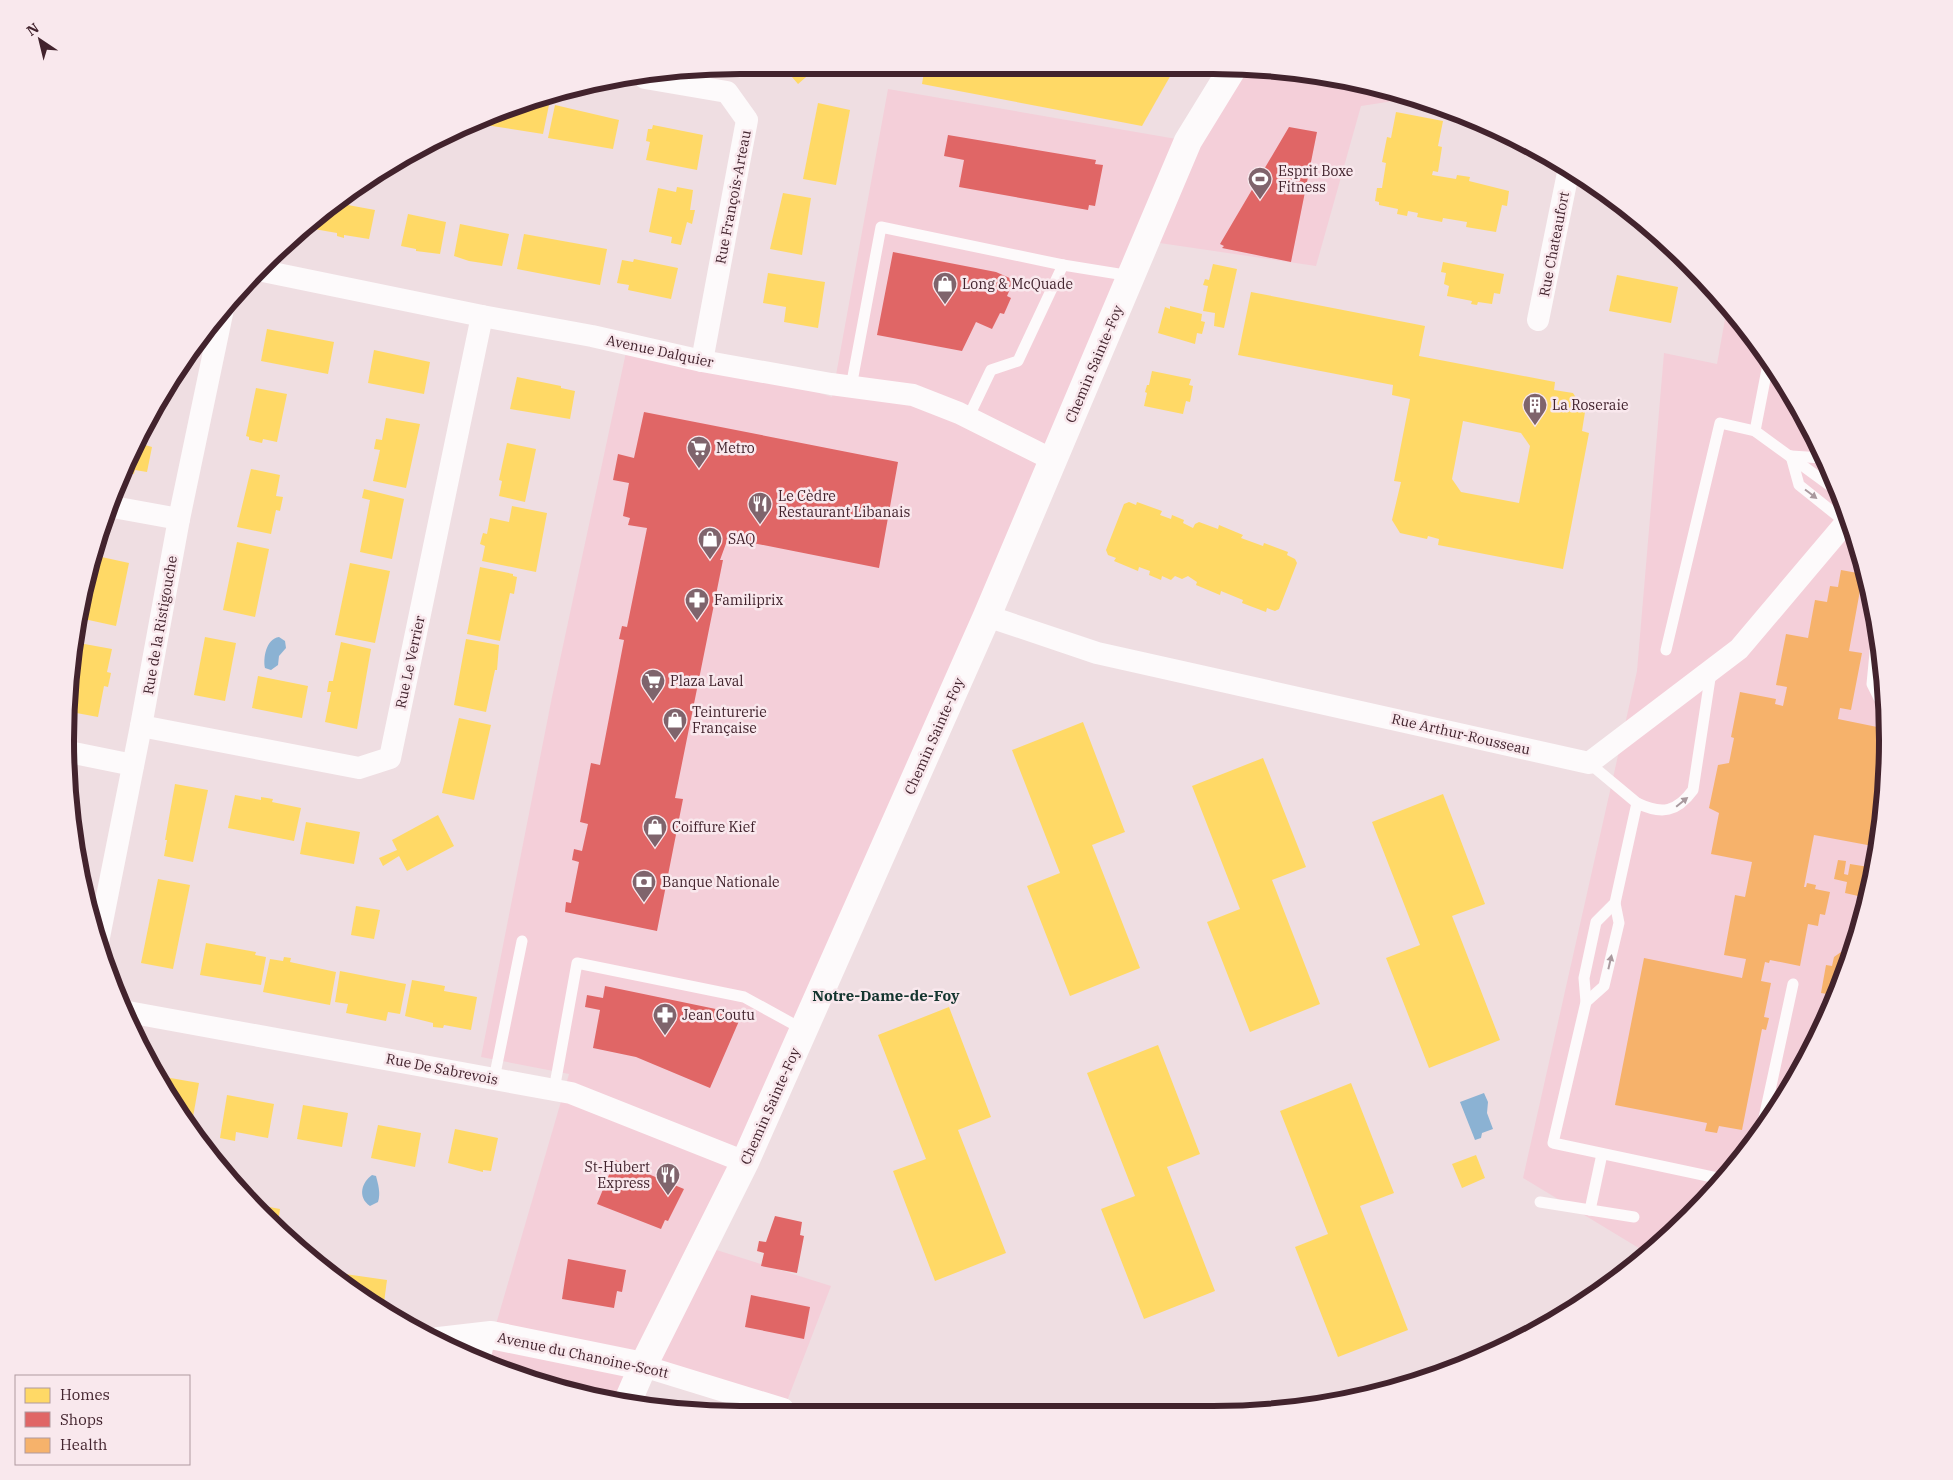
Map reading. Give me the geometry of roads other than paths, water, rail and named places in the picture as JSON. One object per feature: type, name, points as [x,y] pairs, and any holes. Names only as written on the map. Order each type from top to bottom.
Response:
[{"type":"main road","name":"Chemin Sainte-Foy","points":[[630,1397],[643,1366],[746,1162],[987,616],[1188,141],[1229,74]]},
{"type":"main road","name":"Avenue du Chanoine-Scott","points":[[449,1340],[491,1335],[643,1366]]},
{"type":"street","name":"Rue François-Arteau","points":[[652,79],[727,92],[747,120],[702,361]]},
{"type":"street","name":"Rue Chateaufort","points":[[1538,320],[1567,176]]},
{"type":"street","name":"Avenue Dalquier","points":[[266,272],[482,316],[592,336],[702,361],[850,387],[913,395],[968,418],[1052,460]]},
{"type":"street","name":"Rue Le Verrier","points":[[141,726],[359,768],[390,758],[482,316]]},
{"type":"street","name":"Rue de la Ristigouche","points":[[101,928],[141,726],[179,519],[220,323]]},
{"type":"street","points":[[116,508],[179,519]]},
{"type":"street","points":[[1589,763],[1739,649],[1844,527]]},
{"type":"street","name":"Rue Arthur-Rousseau","points":[[987,616],[1097,653],[1589,763]]},
{"type":"street","points":[[74,753],[133,765]]},
{"type":"street","name":"Rue De Sabrevois","points":[[132,1013],[571,1093],[746,1162]]},
{"type":"street","name":"Avenue du Chanoine-Scott","points":[[643,1366],[773,1406]]},
{"type":"lane","points":[[850,387],[881,227],[1063,265],[1131,276]]},
{"type":"lane","points":[[968,418],[991,370],[1018,362],[1063,265]]},
{"type":"lane","points":[[1755,431],[1767,370]]},
{"type":"lane","points":[[1666,650],[1720,423],[1755,431],[1829,485]]},
{"type":"lane","points":[[1791,456],[1817,458]]},
{"type":"lane","points":[[1791,456],[1799,485],[1841,517]]},
{"type":"lane","points":[[1874,658],[1872,684],[1878,694]]},
{"type":"lane","points":[[1589,763],[1638,803],[1650,809],[1668,810],[1683,804],[1693,790],[1711,672]]},
{"type":"lane","points":[[1586,1002],[1604,986],[1619,923],[1615,903],[1638,803]]},
{"type":"lane","points":[[1615,903],[1596,922],[1584,978],[1586,1002],[1553,1143],[1715,1178]]},
{"type":"lane","points":[[494,1079],[522,941]]},
{"type":"lane","points":[[554,1090],[576,963],[744,997],[804,1030]]},
{"type":"lane","points":[[1765,1113],[1793,984]]},
{"type":"lane","points":[[1590,1210],[1602,1154]]},
{"type":"lane","points":[[1540,1202],[1634,1217]]},
{"type":"lane","points":[[486,1356],[491,1335]]},
{"type":"water","points":[[279,637],[285,641],[286,648],[279,656],[278,665],[271,670],[265,668],[265,654],[268,645],[275,638]]},
{"type":"water","points":[[1484,1093],[1488,1102],[1487,1113],[1493,1129],[1482,1133],[1481,1138],[1475,1140],[1460,1102]]},
{"type":"water","points":[[372,1175],[376,1176],[379,1195],[378,1202],[370,1206],[363,1198],[362,1190]]},
{"type":"place","name":"Esprit Boxe Fitness","points":[[1260,200]]},
{"type":"place","name":"Long & McQuade","points":[[945,305]]},
{"type":"place","name":"La Roseraie","points":[[1535,426]]},
{"type":"place","name":"Metro","points":[[699,469]]},
{"type":"place","name":"Le Cèdre Restaurant Libanais","points":[[760,525]]},
{"type":"place","name":"SAQ","points":[[710,560]]},
{"type":"place","name":"Familiprix","points":[[697,621]]},
{"type":"place","name":"Plaza Laval","points":[[653,702]]},
{"type":"place","name":"Teinturerie Française","points":[[675,741]]},
{"type":"place","name":"Coiffure Kief","points":[[655,848]]},
{"type":"place","name":"Banque Nationale","points":[[644,903]]},
{"type":"place","name":"Jean Coutu","points":[[665,1036]]},
{"type":"place","name":"St-Hubert Express","points":[[668,1196]]},
{"type":"district","name":"Notre-Dame-de-Foy","points":[[886,996]]}]
